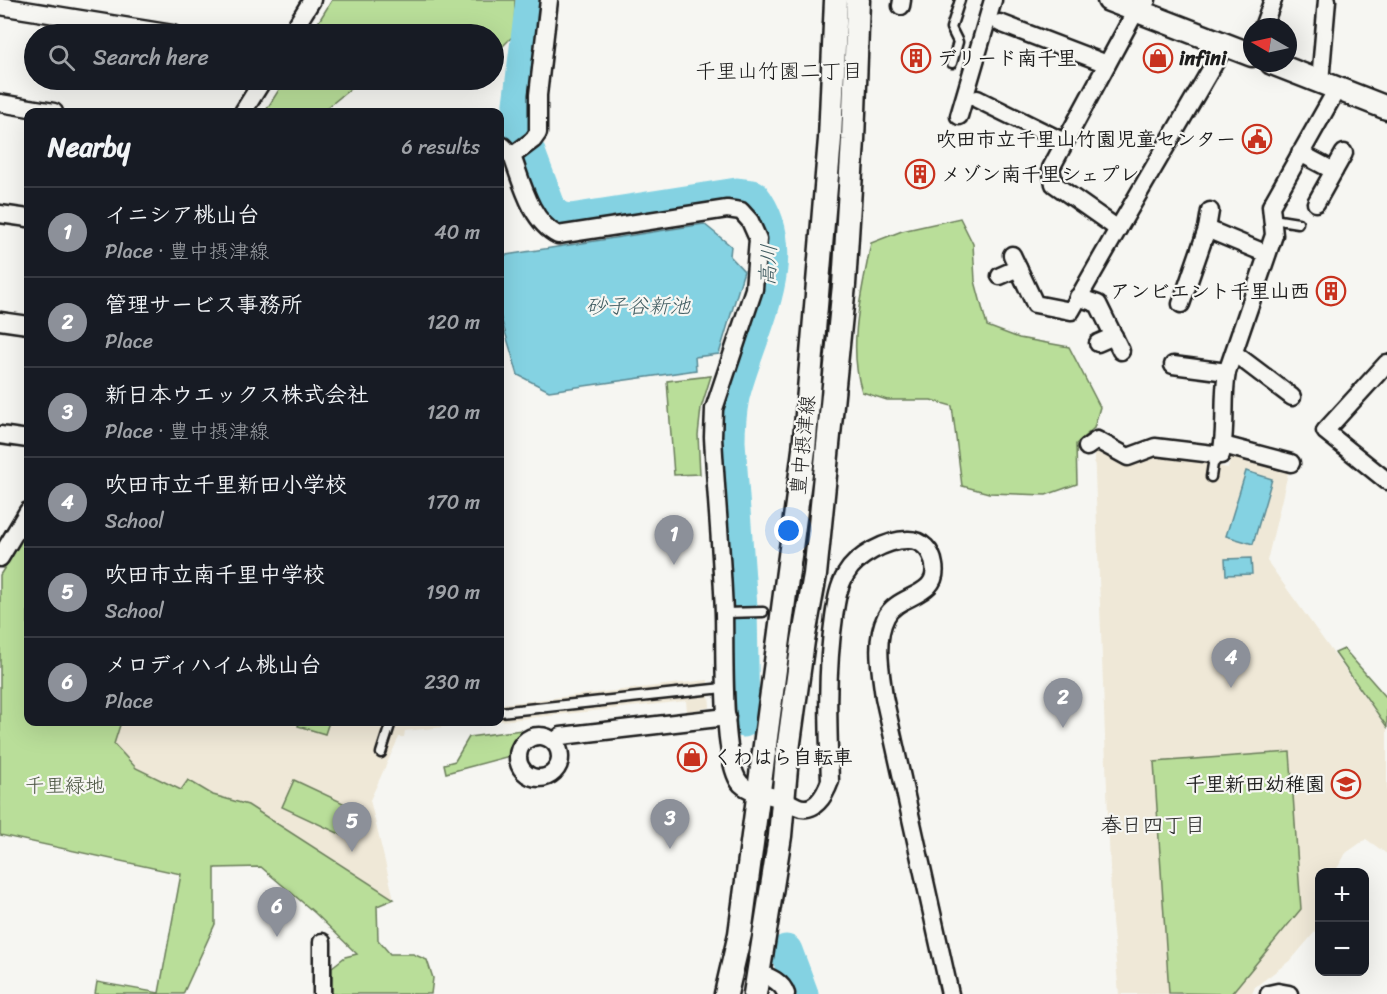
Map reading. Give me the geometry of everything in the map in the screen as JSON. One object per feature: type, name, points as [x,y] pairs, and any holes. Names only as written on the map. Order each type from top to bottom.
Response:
[{"type":"main road","name":"豊中摂津線","points":[[726,994],[740,934],[804,450],[830,139],[836,0]]},
{"type":"main road","name":"豊中摂津線","points":[[757,984],[780,836],[802,650],[815,575],[844,285],[853,140],[858,0]]},
{"type":"main road","points":[[1109,0],[1143,6],[1243,52]]},
{"type":"main road","points":[[1294,72],[1387,108]]},
{"type":"street","points":[[1,0],[0,7],[109,24]]},
{"type":"street","points":[[297,24],[312,0]]},
{"type":"street","points":[[549,0],[538,95],[538,133],[533,140],[509,152],[531,206],[546,230],[558,235],[727,209],[741,211],[750,221],[758,239],[754,289],[714,409],[713,437],[728,613],[723,688],[733,769],[741,784],[758,793],[783,800],[799,808],[812,807],[825,796],[830,781],[828,686],[830,645],[837,598],[846,573],[868,553],[891,542],[909,540],[922,543],[931,553],[935,567],[931,584],[919,594],[898,602],[886,614],[881,629],[880,660],[884,697],[950,994]]},
{"type":"street","points":[[959,116],[993,0]]},
{"type":"street","points":[[1266,18],[1273,0]]},
{"type":"street","points":[[1222,450],[1227,372],[1274,235],[1271,206],[1300,153],[1328,86],[1327,0]]},
{"type":"street","points":[[1118,229],[1054,184],[1051,168],[1132,18],[1143,6]]},
{"type":"street","points":[[1000,23],[1107,64]]},
{"type":"street","points":[[1000,276],[1015,262],[1035,304],[1071,311],[1225,45]]},
{"type":"street","points":[[246,108],[257,90]]},
{"type":"street","points":[[977,99],[1064,142]]},
{"type":"street","points":[[0,103],[30,108]]},
{"type":"street","points":[[1300,153],[1334,171]]},
{"type":"street","points":[[1316,203],[1344,153]]},
{"type":"street","points":[[1181,304],[1207,229],[1210,211]]},
{"type":"street","points":[[0,214],[24,217]]},
{"type":"street","points":[[1207,229],[1267,254]]},
{"type":"street","points":[[1078,297],[1098,304],[1117,344],[1098,343]]},
{"type":"street","points":[[0,321],[24,324]]},
{"type":"street","points":[[1234,353],[1292,397]]},
{"type":"street","points":[[1387,363],[1325,430],[1387,481]]},
{"type":"street","points":[[1173,365],[1227,372]]},
{"type":"street","points":[[0,435],[24,438]]},
{"type":"street","points":[[1087,447],[1097,440],[1128,457],[1155,447],[1222,450],[1291,463]]},
{"type":"street","points":[[2,551],[24,517]]},
{"type":"street","points":[[554,742],[561,736],[727,717]]},
{"type":"street","points":[[322,942],[322,994]]},
{"type":"street","points":[[757,984],[770,978],[784,987],[786,994]]},
{"type":"street","points":[[1269,994],[1278,992],[1289,994]]},
{"type":"lane","points":[[952,63],[958,42],[951,28],[960,0]]},
{"type":"lane","points":[[1273,219],[1298,223]]},
{"type":"lane","points":[[1211,477],[1214,464],[1222,450]]},
{"type":"lane","points":[[728,613],[762,612]]},
{"type":"lane","points":[[504,712],[723,688]]},
{"type":"lane","points":[[381,753],[390,726]]},
{"type":"shaded area","points":[[1094,447],[1228,468],[1231,455],[1289,469],[1267,561],[1387,728],[1387,854],[1366,839],[1346,853],[1337,868],[1315,868],[1315,932],[1292,959],[1255,987],[1252,994],[1119,994],[1112,921]]},
{"type":"shaded area","points":[[708,680],[710,707],[687,712],[686,701],[504,721],[504,704]]},
{"type":"shaded area","points":[[120,726],[454,726],[405,731],[404,737],[399,737],[370,800],[394,899],[248,805],[213,795],[188,780],[181,791],[136,768],[114,744]]},
{"type":"green space","points":[[332,0],[515,0],[514,35],[504,45],[504,24],[317,24]]},
{"type":"green space","points":[[279,90],[349,90],[327,108],[268,108]]},
{"type":"green space","points":[[960,218],[973,244],[975,281],[987,326],[1019,338],[1069,347],[1100,407],[1094,428],[1076,444],[1077,484],[1046,495],[989,493],[962,486],[952,406],[931,400],[887,400],[862,392],[856,356],[856,337],[860,299],[871,243],[902,231]]},
{"type":"green space","points":[[711,376],[701,408],[698,435],[700,474],[674,475],[667,381]]},
{"type":"green space","name":"千里緑地","points":[[24,536],[24,726],[120,726],[114,744],[136,768],[181,790],[188,780],[213,795],[248,805],[394,899],[377,906],[378,940],[390,954],[413,954],[427,960],[433,978],[431,994],[332,994],[332,967],[345,957],[357,954],[315,913],[261,867],[215,868],[215,924],[183,994],[95,994],[97,982],[159,993],[181,874],[0,835],[0,575]]},
{"type":"green space","points":[[1344,649],[1387,698],[1387,727],[1335,653]]},
{"type":"green space","points":[[298,726],[328,726],[325,734]]},
{"type":"green space","points":[[521,730],[510,756],[446,773],[444,764],[455,761],[469,737]]},
{"type":"green space","points":[[1290,752],[1301,909],[1231,994],[1169,993],[1154,762]]},
{"type":"green space","points":[[294,780],[354,808],[342,835],[282,807]]},
{"type":"water","name":"砂子谷新池","points":[[704,224],[731,246],[730,256],[744,271],[719,354],[695,357],[696,370],[549,391],[518,375],[504,328],[504,255]]},
{"type":"water","points":[[1246,471],[1272,479],[1253,544],[1226,536]]},
{"type":"water","points":[[1251,558],[1252,574],[1226,575],[1225,559]]},
{"type":"waterway","name":"高川","points":[[532,0],[519,104],[521,131],[550,209],[558,218],[571,220],[737,194],[753,196],[766,219],[771,244],[771,269],[758,322],[733,397],[729,431],[741,607],[743,721]]},
{"type":"waterway","name":"高川","points":[[786,951],[802,994]]},
{"type":"place","name":"デリード南千里","points":[[916,58]]},
{"type":"place","name":"infini","points":[[1158,58]]},
{"type":"place","name":"吹田市立千里山竹園児童センター","points":[[1257,139]]},
{"type":"place","name":"メゾン南千里シェプレ","points":[[920,174]]},
{"type":"place","name":"アンビエント千里山西","points":[[1331,291]]},
{"type":"place","name":"イニシア桃山台","points":[[674,565]]},
{"type":"place","name":"吹田市立千里新田小学校","points":[[1231,688]]},
{"type":"place","name":"管理サービス事務所","points":[[1063,728]]},
{"type":"place","name":"くわはら自転車","points":[[692,757]]},
{"type":"place","name":"千里新田幼稚園","points":[[1346,784]]},
{"type":"place","name":"新日本ウエックス株式会社","points":[[670,849]]},
{"type":"place","name":"吹田市立南千里中学校","points":[[352,852]]},
{"type":"place","name":"メロディハイム桃山台","points":[[277,937]]},
{"type":"district","name":"千里山竹園二丁目","points":[[779,71]]},
{"type":"district","name":"春日四丁目","points":[[1153,825]]}]
